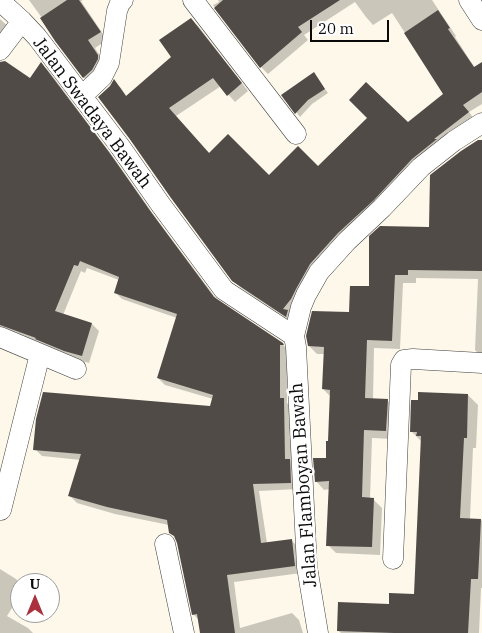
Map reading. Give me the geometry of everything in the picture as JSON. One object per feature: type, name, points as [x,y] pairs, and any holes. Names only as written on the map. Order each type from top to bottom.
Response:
[{"type":"street","points":[[82,96],[102,77],[106,70],[109,63],[117,11],[120,3],[124,0]]},
{"type":"street","points":[[193,0],[296,134]]},
{"type":"street","points":[[469,0],[482,20]]},
{"type":"street","name":"Jalan Swadaya Bawah","points":[[0,1],[36,37],[82,96],[119,144],[161,205],[224,290],[294,336]]},
{"type":"street","name":"Jalan Swadaya Bawah","points":[[0,50],[22,21]]},
{"type":"street","name":"Jalan Flamboyan Bawah","points":[[318,633],[307,568],[294,336],[301,307],[319,272],[347,241],[421,167],[482,123]]},
{"type":"street","points":[[0,337],[76,369]]},
{"type":"street","points":[[1,510],[40,354]]},
{"type":"street","points":[[393,559],[401,365],[404,360],[413,359],[482,363]]},
{"type":"street","points":[[166,544],[184,633]]},
{"type":"building","points":[[67,0],[79,0],[101,32],[88,40],[98,55],[98,59],[92,70],[83,78],[40,18]]},
{"type":"building","points":[[223,0],[340,0],[298,27],[302,32],[260,68],[214,8]]},
{"type":"building","points":[[438,10],[450,28],[448,29],[474,67],[482,62],[482,92],[463,105],[469,112],[412,159],[374,200],[338,233],[310,264],[291,299],[283,309],[288,310],[286,317],[232,281],[98,97],[110,86],[114,79],[126,96],[171,57],[159,40],[191,18],[242,83],[227,96],[213,78],[169,108],[209,153],[228,134],[269,175],[298,146],[318,166],[367,118],[349,100],[366,82],[408,122],[443,94],[404,33]]},
{"type":"building","points":[[5,61],[30,78],[41,62],[214,297],[284,345],[280,345],[280,398],[284,398],[285,459],[290,459],[291,483],[253,484],[261,543],[292,539],[295,566],[227,575],[235,633],[200,633],[197,614],[192,615],[177,543],[174,536],[169,533],[167,520],[107,507],[68,496],[81,454],[33,450],[36,419],[43,392],[210,406],[213,395],[157,378],[177,314],[114,293],[119,277],[80,261],[78,266],[74,265],[55,311],[92,323],[82,356],[64,351],[36,338],[0,325],[0,62]]},
{"type":"building","points":[[314,72],[325,89],[308,100],[295,114],[281,95]]},
{"type":"building","points":[[478,140],[482,140],[482,271],[408,270],[408,275],[395,275],[392,341],[367,340],[365,398],[388,399],[386,431],[364,430],[362,497],[374,498],[372,547],[326,546],[329,481],[315,482],[313,458],[326,458],[330,390],[322,389],[324,347],[308,346],[306,336],[312,311],[349,312],[350,286],[369,286],[369,236],[380,226],[429,227],[430,175]]},
{"type":"building","points":[[418,392],[468,394],[467,438],[464,438],[460,518],[481,519],[478,579],[471,579],[468,633],[337,631],[338,602],[389,604],[389,593],[414,594],[421,436],[416,436],[417,432],[410,432],[411,400],[418,400]]}]
